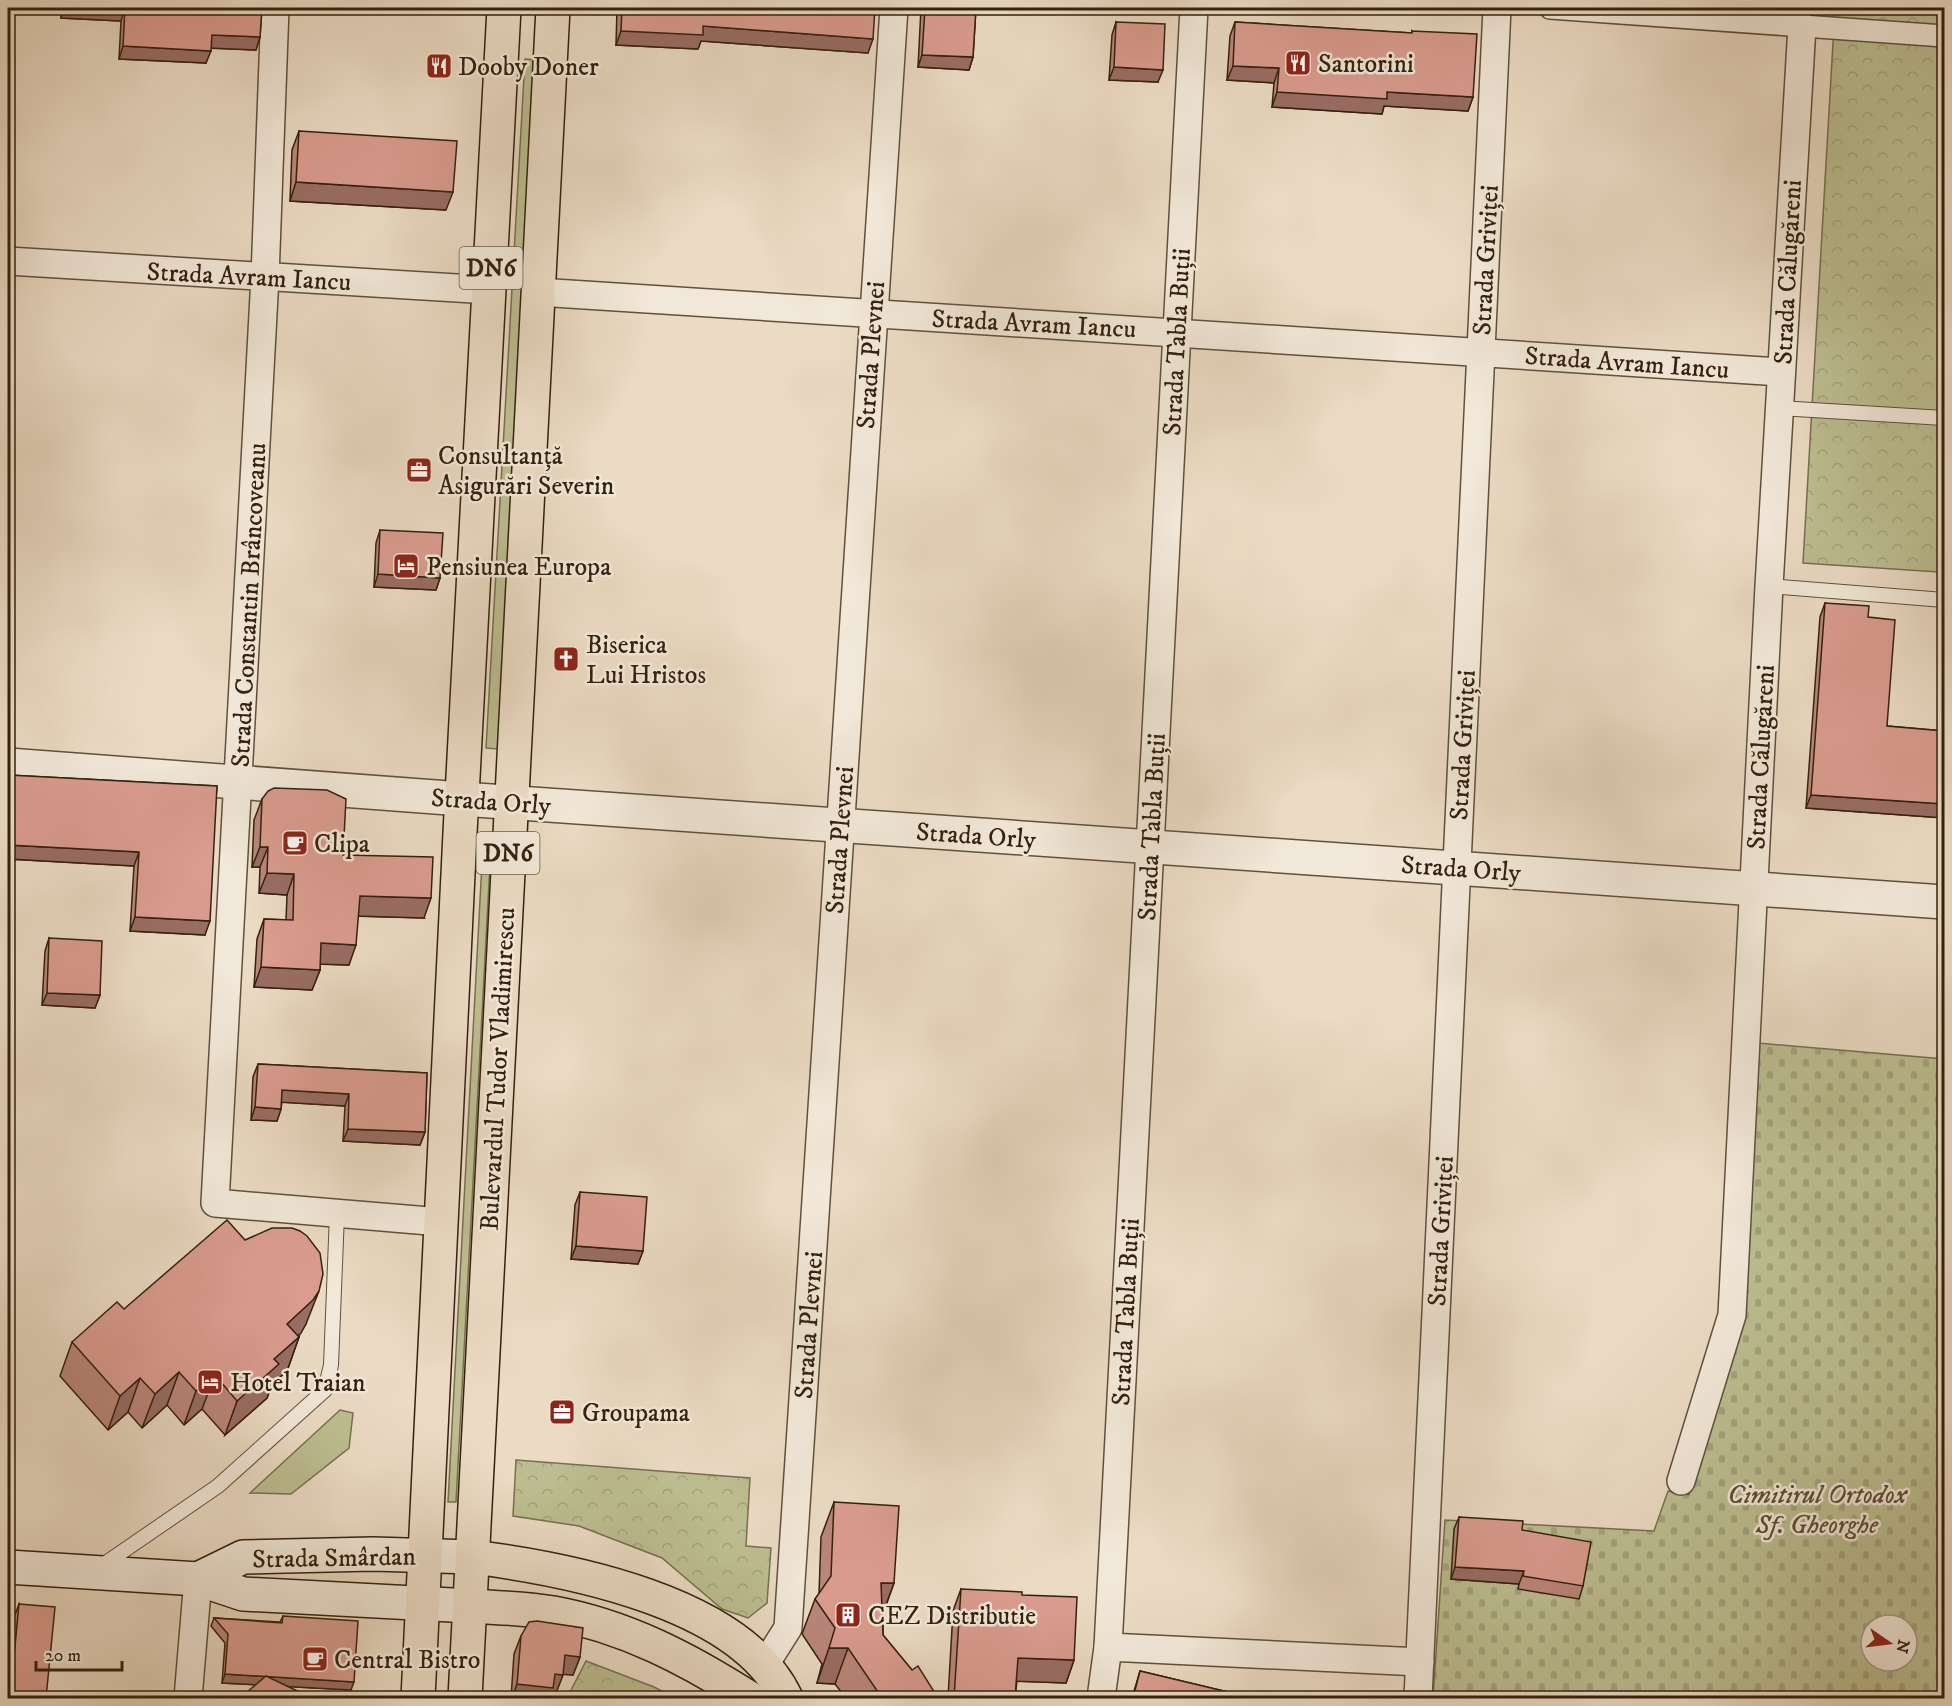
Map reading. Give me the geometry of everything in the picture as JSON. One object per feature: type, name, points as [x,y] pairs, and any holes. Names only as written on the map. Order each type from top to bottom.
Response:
[{"type":"main road","name":"Bulevardul Tudor Vladimirescu","points":[[418,1698],[504,8]]},
{"type":"main road","name":"Bulevardul Tudor Vladimirescu","points":[[465,1698],[553,8]]},
{"type":"main road","points":[[473,1557],[564,1570],[626,1587],[667,1602],[729,1636],[764,1666],[786,1698]]},
{"type":"main road","points":[[471,1606],[554,1613],[616,1630],[691,1662],[748,1698]]},
{"type":"street","name":"Strada Constantin Brâncoveanu","points":[[275,8],[265,277],[215,1203],[337,1214]]},
{"type":"street","name":"Strada Plevnei","points":[[764,1666],[788,1628],[894,8]]},
{"type":"street","name":"Strada Tabla Buții","points":[[1101,1698],[1107,1647],[1194,8]]},
{"type":"street","name":"Strada Griviței","points":[[1418,1698],[1497,8]]},
{"type":"street","points":[[1550,8],[1944,36]]},
{"type":"street","name":"Strada Călugăreni","points":[[1681,1481],[1732,1316],[1769,586],[1802,26]]},
{"type":"street","name":"Strada Avram Iancu","points":[[8,261],[490,290]]},
{"type":"street","name":"Strada Avram Iancu","points":[[538,292],[1177,331],[1781,372]]},
{"type":"street","name":"Strada Orly","points":[[8,765],[462,799],[1944,902]]},
{"type":"street","points":[[337,1214],[441,1222]]},
{"type":"street","name":"Strada Smârdan","points":[[198,1579],[243,1557],[424,1554],[473,1557]]},
{"type":"street","name":"Strada Smârdan","points":[[8,1567],[198,1579],[243,1594],[471,1606]]},
{"type":"street","points":[[188,1698],[198,1579]]},
{"type":"street","points":[[1107,1647],[1420,1662]]},
{"type":"lane","points":[[1779,408],[1944,418]]},
{"type":"lane","points":[[1769,586],[1944,600]]},
{"type":"lane","points":[[92,1572],[218,1486],[325,1390],[331,1365],[337,1214]]},
{"type":"green space","points":[[1835,8],[1944,8],[1944,454],[1938,572],[1803,563]]},
{"type":"green space","points":[[525,59],[538,60],[498,749],[486,748]]},
{"type":"green space","points":[[483,844],[491,845],[456,1502],[448,1502]]},
{"type":"green space","name":"Cimitirul Ortodox Sf. Gheorghe","points":[[1758,1043],[1944,1059],[1944,1698],[1433,1698],[1445,1520],[1654,1531],[1668,1491],[1689,1495],[1742,1316]]},
{"type":"green space","points":[[340,1410],[353,1413],[349,1448],[291,1494],[250,1493]]},
{"type":"green space","points":[[516,1460],[750,1478],[746,1546],[771,1548],[767,1603],[748,1618],[722,1609],[662,1558],[579,1526],[513,1516]]},
{"type":"green space","points":[[586,1661],[654,1687],[675,1698],[567,1698]]},
{"type":"building","points":[[125,8],[262,8],[260,37],[212,35],[211,51],[123,46]]},
{"type":"building","points":[[622,8],[875,8],[873,39],[703,26],[703,35],[621,31]]},
{"type":"building","points":[[925,8],[976,8],[973,57],[922,55]]},
{"type":"building","points":[[1116,22],[1165,24],[1163,70],[1114,67]]},
{"type":"building","points":[[1235,22],[1412,33],[1412,31],[1477,34],[1473,97],[1387,92],[1387,99],[1277,92],[1279,68],[1233,66]]},
{"type":"building","points":[[299,131],[457,141],[453,192],[296,182]]},
{"type":"building","name":"Pensiunea Europa","points":[[380,530],[443,533],[440,578],[378,574]]},
{"type":"building","points":[[1825,603],[1869,606],[1868,617],[1895,620],[1887,726],[1944,731],[1944,804],[1811,795]]},
{"type":"building","points":[[8,775],[217,786],[210,921],[135,917],[139,852],[8,845]]},
{"type":"building","points":[[274,788],[327,790],[346,799],[343,855],[433,857],[431,898],[360,896],[356,945],[321,943],[320,970],[261,967],[264,919],[293,920],[294,874],[267,873],[268,847],[260,847],[262,799],[268,791]]},
{"type":"building","points":[[49,938],[102,941],[100,995],[47,993]]},
{"type":"building","points":[[258,1064],[427,1073],[425,1132],[348,1129],[349,1094],[282,1090],[281,1109],[255,1107]]},
{"type":"building","points":[[580,1192],[647,1197],[643,1251],[576,1246]]},
{"type":"building","points":[[227,1220],[245,1240],[272,1228],[292,1228],[307,1236],[320,1253],[323,1274],[319,1291],[313,1300],[287,1324],[299,1337],[274,1359],[279,1364],[237,1401],[215,1375],[196,1391],[179,1372],[155,1394],[140,1378],[120,1396],[72,1342],[117,1302],[124,1309]]},
{"type":"building","points":[[834,1502],[899,1506],[894,1583],[881,1583],[883,1635],[912,1670],[918,1666],[938,1698],[882,1698],[848,1648],[829,1648],[835,1628],[815,1599],[831,1576]]},
{"type":"building","points":[[1459,1517],[1523,1521],[1522,1530],[1591,1542],[1583,1586],[1523,1576],[1524,1571],[1455,1567]]},
{"type":"building","points":[[961,1589],[1077,1597],[1074,1660],[1018,1658],[1015,1698],[954,1698]]},
{"type":"building","points":[[19,1604],[55,1607],[46,1698],[10,1698]]},
{"type":"building","points":[[283,1616],[358,1621],[354,1682],[225,1674],[228,1634],[214,1618],[282,1623]]},
{"type":"building","points":[[537,1621],[583,1628],[580,1657],[565,1655],[563,1675],[555,1674],[553,1688],[517,1684],[521,1636],[529,1622]]},
{"type":"building","points":[[1140,1671],[1253,1698],[1133,1698]]},
{"type":"building","points":[[266,1676],[312,1698],[240,1698]]},
{"type":"place","name":"Santorini","points":[[1298,63]]},
{"type":"place","name":"Dooby Doner","points":[[439,66]]},
{"type":"place","name":"Consultanță Asigurări Severin","points":[[419,470]]},
{"type":"place","name":"Pensiunea Europa","points":[[406,566]]},
{"type":"place","name":"Biserica Lui Hristos","points":[[566,659]]},
{"type":"place","name":"Clipa","points":[[295,843]]},
{"type":"place","name":"Hotel Traian","points":[[210,1382]]},
{"type":"place","name":"Groupama","points":[[562,1412]]},
{"type":"place","name":"CEZ Distributie","points":[[848,1615]]},
{"type":"place","name":"Central Bistro","points":[[315,1659]]}]
